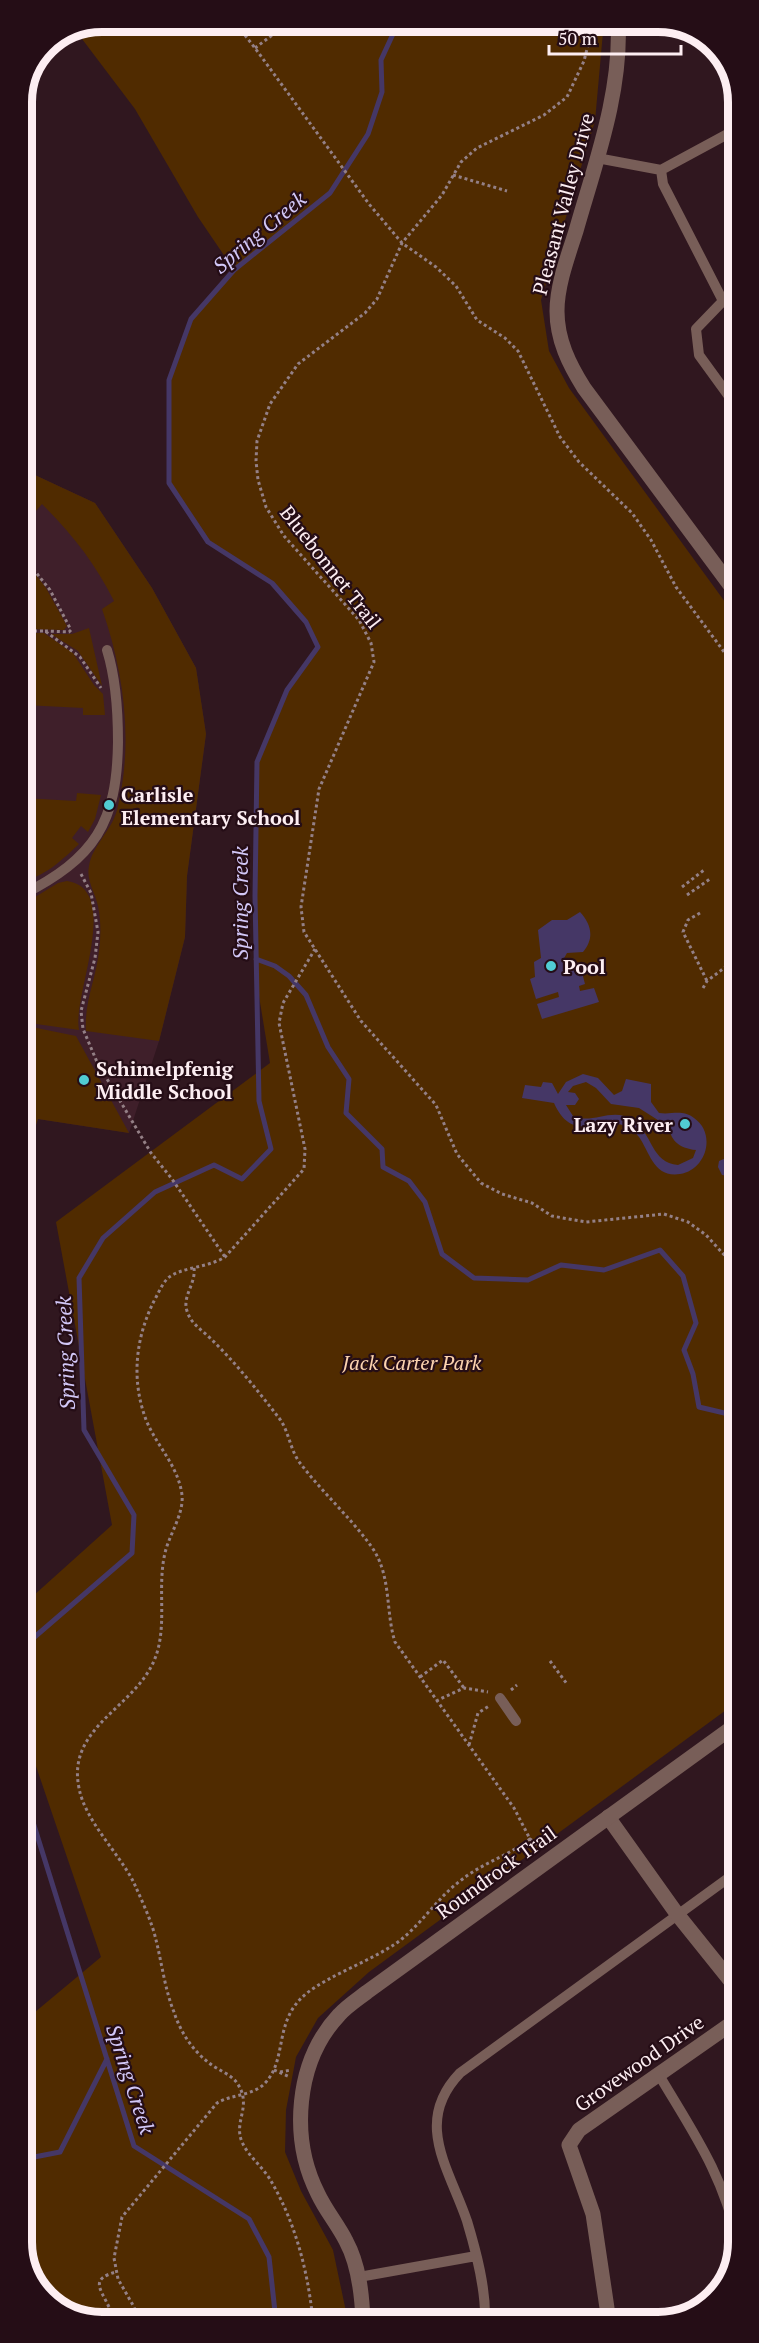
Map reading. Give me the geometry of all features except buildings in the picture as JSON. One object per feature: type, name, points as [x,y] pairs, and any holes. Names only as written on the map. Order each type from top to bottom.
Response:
[{"type":"street","name":"Pleasant Valley Drive","points":[[618,32],[612,98],[563,276],[557,311],[560,336],[568,362],[584,388],[728,582]]},
{"type":"street","name":"Roundrock Trail","points":[[362,2311],[359,2277],[347,2243],[318,2195],[307,2168],[299,2114],[306,2078],[324,2036],[339,2015],[367,1992],[728,1730]]},
{"type":"street","points":[[608,1817],[677,1914],[728,1978]]},
{"type":"street","name":"Grovewood Drive","points":[[606,2312],[593,2214],[569,2145],[579,2130],[728,2026]]},
{"type":"lane","points":[[597,158],[661,170],[728,134]]},
{"type":"lane","points":[[661,170],[663,184],[723,301],[728,304]]},
{"type":"lane","points":[[723,301],[696,330],[699,355],[728,395]]},
{"type":"lane","points":[[32,890],[74,862],[97,837],[112,806],[117,774],[118,715],[107,650]]},
{"type":"lane","points":[[500,1698],[516,1721]]},
{"type":"lane","points":[[484,2312],[476,2256],[438,2144],[437,2114],[450,2085],[460,2073],[728,1878]]},
{"type":"lane","points":[[659,2075],[711,2160],[728,2206]]},
{"type":"lane","points":[[359,2277],[476,2256]]},
{"type":"path","points":[[242,32],[369,204],[402,243],[436,267],[456,286],[477,320],[505,338],[518,351],[560,436],[579,462],[632,513],[651,540],[676,587],[728,657]]},
{"type":"path","points":[[255,48],[276,32]]},
{"type":"path","name":"Bluebonnet Trail","points":[[591,32],[584,61],[567,97],[544,115],[477,148],[461,162],[442,195],[402,243],[377,299],[365,313],[298,364],[270,404],[258,441],[258,480],[266,507],[284,536],[359,620],[371,643],[374,662],[319,789],[301,907],[304,932],[361,1021],[436,1105],[457,1154],[481,1184],[502,1194],[532,1203],[552,1216],[586,1222],[664,1214],[688,1221],[706,1235],[728,1259]]},
{"type":"path","points":[[453,175],[507,191]]},
{"type":"path","points":[[32,568],[50,590],[71,630],[69,632],[32,631]]},
{"type":"path","points":[[45,631],[80,657],[97,686],[102,689]]},
{"type":"path","points":[[74,862],[91,893],[98,933],[95,958],[81,1011],[83,1029],[98,1062],[151,1153],[225,1257]]},
{"type":"path","points":[[682,887],[704,870]]},
{"type":"path","points":[[687,895],[710,879]]},
{"type":"path","points":[[700,913],[688,921],[684,932],[707,981]]},
{"type":"path","points":[[312,2311],[306,2268],[288,2213],[270,2179],[240,2139],[239,2127],[245,2104],[243,2093],[236,2080],[207,2062],[191,2046],[173,2012],[155,1936],[134,1883],[87,1810],[79,1788],[78,1766],[86,1738],[102,1719],[135,1691],[151,1666],[161,1640],[160,1580],[165,1551],[182,1497],[174,1468],[146,1419],[136,1375],[138,1352],[147,1316],[168,1278],[178,1272],[211,1266],[225,1257],[304,1169],[305,1149],[279,1023],[283,1003],[303,965],[315,949]]},
{"type":"path","points":[[704,988],[707,981],[728,965]]},
{"type":"path","points":[[194,1268],[196,1278],[186,1298],[186,1309],[191,1322],[210,1338],[280,1420],[298,1460],[372,1547],[385,1574],[389,1594],[388,1620],[395,1642],[514,1808],[530,1839],[533,1850]]},
{"type":"path","points":[[420,1677],[443,1660],[464,1688]]},
{"type":"path","points":[[550,1661],[567,1684]]},
{"type":"path","points":[[469,1745],[478,1713],[518,1685]]},
{"type":"path","points":[[436,1701],[464,1688],[496,1693],[500,1698]]},
{"type":"path","points":[[530,1839],[539,1846]]},
{"type":"path","points":[[133,2311],[114,2258],[116,2238],[122,2217],[217,2103],[228,2096],[254,2091],[266,2082],[274,2070],[286,2020],[302,1998],[397,1943],[458,1882],[489,1861],[517,1850],[530,1839]]},
{"type":"path","points":[[274,2070],[290,2077]]},
{"type":"path","points":[[280,2072],[291,2070]]},
{"type":"path","points":[[109,2307],[99,2288],[99,2281],[102,2276],[117,2271]]},
{"type":"shaded area","name":"Carlisle Elementary School","points":[[32,474],[95,503],[152,588],[196,668],[206,734],[187,876],[185,937],[159,1041],[129,1133],[38,1119],[32,1137]]},
{"type":"shaded area","name":"Pool","points":[[580,912],[589,926],[589,942],[583,952],[567,953],[563,960],[570,967],[580,965],[585,984],[579,986],[580,991],[594,988],[599,1002],[542,1019],[537,1004],[559,997],[558,992],[536,999],[530,979],[535,977],[534,962],[541,958],[538,930],[552,920],[567,920]]},
{"type":"shaded area","name":"Lazy River","points":[[583,1074],[598,1078],[614,1095],[622,1091],[626,1079],[651,1084],[651,1102],[659,1113],[690,1115],[701,1125],[707,1142],[702,1159],[689,1171],[680,1174],[664,1172],[654,1163],[639,1137],[629,1128],[618,1124],[584,1127],[573,1124],[563,1117],[554,1103],[522,1098],[525,1085],[541,1087],[543,1082],[552,1083],[558,1094],[566,1082]],"holes":[[[586,1082],[596,1088],[611,1104],[639,1108],[661,1122],[669,1121],[670,1133],[675,1142],[696,1150],[693,1158],[678,1165],[662,1159],[640,1126],[625,1116],[610,1115],[588,1118],[573,1116],[566,1105],[575,1105],[579,1099],[575,1093],[568,1092],[573,1086]]]},
{"type":"shaded area","points":[[728,1157],[728,1176],[722,1175],[718,1167],[719,1161]]},
{"type":"green space","name":"Jack Carter Park","points":[[101,32],[603,32],[595,121],[541,300],[549,351],[569,388],[728,606],[728,1709],[369,1972],[318,2018],[296,2057],[286,2110],[285,2152],[301,2191],[333,2250],[346,2311],[88,2310],[70,2304],[52,2291],[43,2281],[37,2269],[32,2251],[32,2014],[101,1957],[32,1754],[32,1597],[112,1525],[56,1222],[270,1063],[257,984],[255,896],[257,762],[287,690],[318,647],[306,622],[272,583],[208,542],[169,483],[169,380],[191,319],[234,270],[198,217],[135,109],[79,35]]},
{"type":"green space","points":[[32,474],[95,503],[152,588],[196,668],[206,734],[187,876],[185,937],[159,1041],[86,1031],[88,1000],[100,945],[99,912],[88,871],[94,852],[117,810],[125,759],[126,734],[121,683],[102,609],[114,601],[91,562],[53,515],[42,504],[35,512],[32,509]]},
{"type":"green space","points":[[32,570],[46,588],[67,626],[64,630],[32,629]]},
{"type":"green space","points":[[89,628],[102,686],[78,651],[51,634],[72,634]]},
{"type":"green space","points":[[32,633],[44,633],[73,653],[94,685],[103,694],[105,715],[83,715],[83,708],[32,705]]},
{"type":"green space","points":[[77,793],[101,795],[95,819],[88,832],[81,826],[72,838],[79,844],[53,867],[32,878],[32,799],[76,801]]},
{"type":"green space","points":[[67,881],[83,888],[92,903],[94,923],[79,1014],[79,1030],[32,1023],[32,899],[58,883]]},
{"type":"green space","points":[[32,1027],[76,1036],[129,1133],[38,1119],[32,1137]]},
{"type":"waterway","name":"Spring Creek","points":[[32,1639],[132,1553],[134,1515],[84,1430],[79,1278],[103,1238],[155,1192],[214,1165],[242,1179],[271,1149],[259,1101],[255,896],[257,762],[287,690],[318,647],[306,622],[272,583],[208,542],[169,483],[169,380],[191,319],[234,270],[330,193],[368,134],[382,92],[381,60],[394,32]]},
{"type":"waterway","points":[[256,959],[275,966],[289,976],[306,995],[328,1047],[349,1079],[346,1113],[382,1149],[383,1167],[409,1181],[425,1202],[442,1254],[474,1278],[528,1280],[561,1265],[604,1270],[660,1250],[683,1276],[696,1323],[684,1350],[693,1374],[699,1407],[728,1414]]},
{"type":"waterway","name":"Spring Creek","points":[[32,1819],[134,2146],[249,2219],[269,2257],[275,2311]]},
{"type":"waterway","points":[[32,2157],[60,2152],[107,2059]]},
{"type":"place","name":"Carlisle Elementary School","points":[[109,805]]},
{"type":"place","name":"Pool","points":[[551,966]]},
{"type":"place","name":"Schimelpfenig Middle School","points":[[84,1080]]},
{"type":"place","name":"Lazy River","points":[[685,1124]]}]
